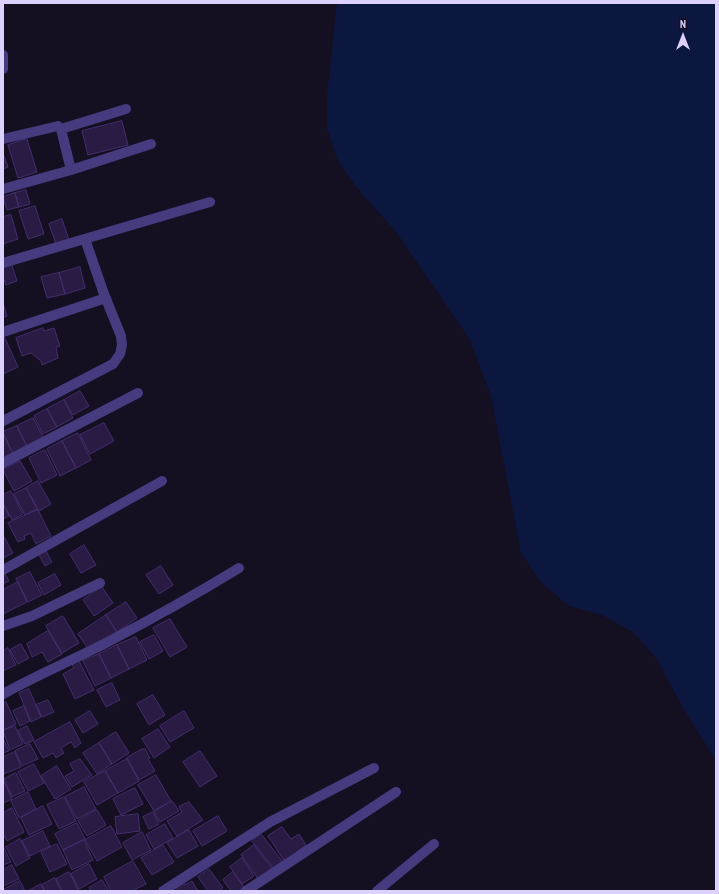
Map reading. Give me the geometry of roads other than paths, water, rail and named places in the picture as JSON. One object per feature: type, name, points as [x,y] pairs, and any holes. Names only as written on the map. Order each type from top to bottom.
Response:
[{"type":"street","points":[[3,55],[3,69]]},
{"type":"street","points":[[3,139],[57,126],[61,129],[126,109]]},
{"type":"street","points":[[61,129],[71,170]]},
{"type":"street","points":[[3,189],[71,170],[151,144]]},
{"type":"street","points":[[3,263],[210,202]]},
{"type":"street","points":[[3,421],[113,364],[120,354],[122,345],[121,336],[85,239]]},
{"type":"street","points":[[3,332],[106,298]]},
{"type":"street","points":[[3,462],[138,393]]},
{"type":"street","points":[[3,570],[162,482]]},
{"type":"street","points":[[3,694],[111,640],[178,604],[239,568]]},
{"type":"street","points":[[3,626],[32,616],[100,583]]},
{"type":"street","points":[[163,891],[270,822],[374,768]]},
{"type":"street","points":[[246,891],[396,792]]},
{"type":"street","points":[[377,891],[434,844]]},
{"type":"water","points":[[337,3],[716,3],[716,760],[683,708],[657,659],[633,632],[602,615],[569,606],[540,581],[521,553],[491,396],[470,340],[397,233],[357,188],[337,159],[327,128],[327,95]]}]
